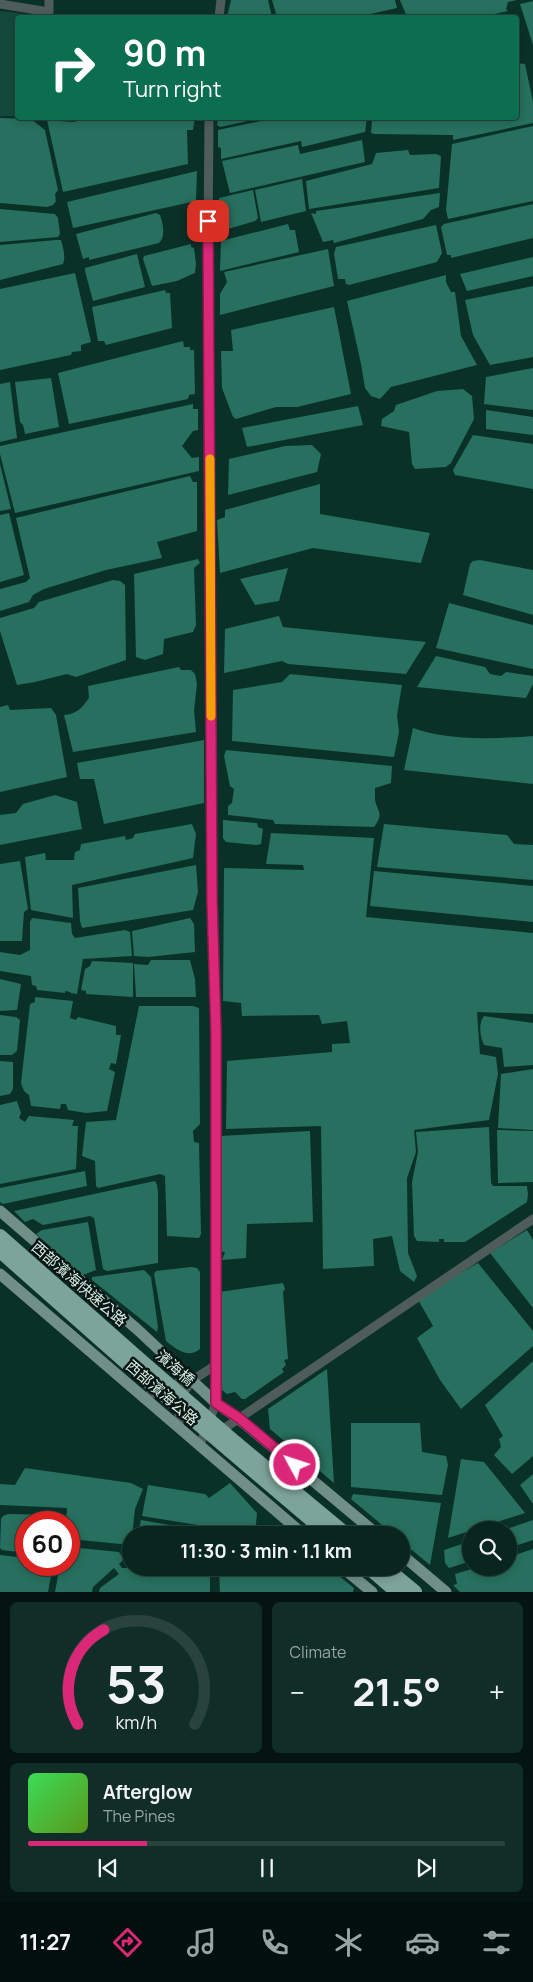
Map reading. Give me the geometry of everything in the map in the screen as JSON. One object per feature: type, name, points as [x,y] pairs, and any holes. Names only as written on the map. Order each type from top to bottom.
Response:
[{"type":"highway","name":"西部濱海快速公路","points":[[0,1236],[134,1361]]},
{"type":"highway","name":"西部濱海快速公路","points":[[0,1251],[134,1361]]},
{"type":"highway","name":"濱海橋","points":[[134,1361],[233,1446]]},
{"type":"highway","points":[[233,1446],[320,1526]]},
{"type":"highway","points":[[233,1446],[335,1526]]},
{"type":"highway","points":[[378,1576],[397,1592]]},
{"type":"highway","points":[[396,1576],[415,1592]]},
{"type":"main road","name":"西部濱海公路","points":[[0,1211],[138,1330],[216,1403],[239,1418],[367,1526]]},
{"type":"main road","name":"西部濱海公路","points":[[0,1274],[294,1526]]},
{"type":"main road","points":[[410,1562],[446,1592]]},
{"type":"main road","points":[[353,1576],[372,1592]]},
{"type":"street","points":[[0,4],[49,12],[50,0]]},
{"type":"street","points":[[219,15],[221,0]]},
{"type":"street","points":[[200,1445],[216,1403],[216,1032],[212,900],[209,120]]},
{"type":"street","points":[[200,1445],[533,1219]]},
{"type":"street","points":[[178,1427],[179,1400],[191,1381],[216,1365]]},
{"type":"street","points":[[143,1398],[181,1382],[191,1381]]},
{"type":"shaded area","points":[[231,0],[268,0],[272,15],[227,15]]},
{"type":"shaded area","points":[[272,0],[395,0],[397,8],[366,15],[276,15]]},
{"type":"shaded area","points":[[400,0],[517,0],[508,2],[506,9],[508,11],[491,15],[406,15]]},
{"type":"shaded area","points":[[533,1],[533,45],[520,4]]},
{"type":"shaded area","points":[[0,11],[33,15],[15,15],[15,116],[0,116]]},
{"type":"shaded area","points":[[519,63],[525,64],[533,102],[533,123],[453,140],[453,135],[371,133],[372,120],[519,120]]},
{"type":"shaded area","points":[[0,118],[32,120],[45,130],[58,190],[55,194],[56,201],[53,205],[47,207],[0,203]]},
{"type":"shaded area","points":[[47,120],[73,122],[83,120],[195,120],[193,130],[187,130],[188,164],[63,192]]},
{"type":"shaded area","points":[[218,120],[253,120],[220,127],[217,125]]},
{"type":"shaded area","points":[[266,120],[367,120],[365,132],[302,147],[301,141],[221,159],[221,148],[218,147],[218,130]]},
{"type":"shaded area","points":[[533,126],[533,201],[448,219],[446,210],[452,144]]},
{"type":"shaded area","points":[[362,140],[365,162],[230,193],[222,161],[298,145],[300,154]]},
{"type":"shaded area","points":[[408,150],[410,155],[436,154],[441,156],[439,188],[309,209],[306,181],[372,164],[376,153]]},
{"type":"shaded area","points":[[197,171],[196,201],[73,228],[67,202]]},
{"type":"shaded area","points":[[302,179],[306,211],[261,222],[255,190]]},
{"type":"shaded area","points":[[253,190],[258,218],[255,221],[218,232],[219,198]]},
{"type":"shaded area","points":[[440,193],[439,207],[431,210],[423,219],[334,243],[333,240],[323,242],[311,213],[316,214],[316,211]]},
{"type":"shaded area","points":[[533,204],[533,238],[451,258],[451,255],[447,255],[441,227],[444,224]]},
{"type":"shaded area","points":[[0,209],[55,214],[58,218],[60,234],[58,237],[0,242]]},
{"type":"shaded area","points":[[156,213],[160,215],[163,230],[163,237],[159,243],[89,260],[89,257],[83,259],[76,234]]},
{"type":"shaded area","points":[[288,224],[290,230],[295,230],[299,252],[220,271],[221,241]]},
{"type":"shaded area","points":[[436,225],[442,253],[437,262],[349,285],[346,284],[345,279],[338,279],[334,254],[336,247]]},
{"type":"shaded area","points":[[61,240],[64,255],[63,264],[0,280],[0,245]]},
{"type":"shaded area","points":[[191,244],[191,247],[194,248],[195,273],[177,281],[152,286],[143,259],[144,256]]},
{"type":"shaded area","points":[[328,249],[334,286],[220,315],[220,294],[227,282],[224,272]]},
{"type":"shaded area","points":[[137,254],[145,287],[93,301],[85,268]]},
{"type":"shaded area","points":[[533,257],[533,276],[467,291],[460,274]]},
{"type":"shaded area","points":[[75,273],[91,342],[81,345],[81,351],[72,352],[71,355],[0,370],[0,289]]},
{"type":"shaded area","points":[[446,275],[446,282],[451,292],[455,292],[461,336],[477,365],[391,387],[380,399],[371,396],[365,388],[347,301]]},
{"type":"shaded area","points":[[533,286],[533,357],[490,365],[473,335],[465,300]]},
{"type":"shaded area","points":[[165,290],[166,293],[170,293],[172,328],[106,345],[104,341],[98,341],[92,307]]},
{"type":"shaded area","points":[[334,307],[351,394],[297,407],[276,407],[236,419],[233,417],[222,388],[221,351],[233,351],[231,330]]},
{"type":"shaded area","points":[[183,341],[184,347],[190,347],[190,350],[194,350],[195,394],[189,395],[188,399],[69,424],[58,373]]},
{"type":"shaded area","points":[[533,368],[533,410],[484,404],[486,377]]},
{"type":"shaded area","points":[[51,378],[59,427],[25,434],[23,425],[20,422],[15,382]]},
{"type":"shaded area","points":[[10,382],[17,438],[0,442],[0,384]]},
{"type":"shaded area","points":[[463,389],[472,396],[474,419],[451,463],[446,467],[415,469],[412,464],[409,432],[381,426],[382,419],[394,411],[396,405],[437,391]]},
{"type":"shaded area","points":[[193,404],[193,409],[198,409],[198,430],[193,431],[182,446],[192,458],[199,457],[199,471],[15,513],[0,454],[0,446]]},
{"type":"shaded area","points":[[358,406],[363,425],[247,447],[242,428]]},
{"type":"shaded area","points":[[486,410],[533,417],[533,435],[486,429]]},
{"type":"shaded area","points":[[473,435],[533,444],[533,489],[455,475],[453,470]]},
{"type":"shaded area","points":[[312,445],[321,454],[317,472],[228,495],[229,459],[285,446]]},
{"type":"shaded area","points":[[0,464],[11,509],[0,511]]},
{"type":"shaded area","points":[[190,476],[193,482],[197,482],[197,531],[157,542],[162,558],[106,570],[44,589],[33,595],[29,602],[0,611],[0,589],[26,582],[30,578],[16,518]]},
{"type":"shaded area","points":[[320,484],[320,514],[430,533],[421,563],[313,548],[220,573],[217,520],[225,517],[225,510]]},
{"type":"shaded area","points":[[9,513],[24,575],[0,582],[0,515]]},
{"type":"shaded area","points":[[198,559],[200,563],[194,568],[196,625],[193,632],[164,639],[163,654],[145,660],[136,657],[134,574]]},
{"type":"shaded area","points":[[480,560],[533,570],[533,615],[463,595],[470,564],[473,561]]},
{"type":"shaded area","points":[[288,568],[279,601],[255,605],[240,579]]},
{"type":"shaded area","points":[[113,580],[120,581],[125,585],[126,660],[76,677],[67,674],[17,685],[0,631],[0,618],[34,608],[39,602]]},
{"type":"shaded area","points":[[449,603],[533,625],[533,669],[436,648]]},
{"type":"shaded area","points":[[279,616],[283,627],[426,642],[406,674],[288,664],[282,661],[224,673],[225,629]]},
{"type":"shaded area","points":[[436,656],[485,667],[490,674],[501,676],[506,672],[533,676],[533,684],[526,698],[417,687]]},
{"type":"shaded area","points":[[179,667],[181,670],[191,670],[195,674],[197,684],[194,710],[196,732],[73,752],[64,715],[76,712],[84,705],[89,698],[88,686]]},
{"type":"shaded area","points":[[290,674],[402,685],[397,715],[399,732],[394,757],[232,741],[233,690],[282,682]]},
{"type":"shaded area","points":[[8,705],[10,710],[51,708],[56,715],[67,777],[0,792],[0,707]]},
{"type":"shaded area","points":[[413,728],[442,735],[472,738],[533,736],[533,784],[404,770]]},
{"type":"shaded area","points":[[204,740],[204,803],[104,824],[94,779],[80,779],[77,763]]},
{"type":"shaded area","points":[[226,750],[392,766],[391,783],[375,788],[375,800],[380,816],[374,827],[275,824],[273,820],[228,815],[228,806],[232,803],[234,789],[230,786],[224,756]]},
{"type":"shaded area","points":[[55,795],[77,802],[82,829],[0,845],[0,815],[16,813],[23,804]]},
{"type":"shaded area","points":[[223,820],[257,823],[258,827],[263,829],[261,844],[226,842],[223,838]]},
{"type":"shaded area","points":[[192,824],[196,834],[193,858],[72,885],[73,918],[31,910],[25,857],[45,853],[46,860],[74,860],[75,852],[80,850],[81,844],[125,836],[126,840],[133,838],[135,834]]},
{"type":"shaded area","points":[[384,824],[507,835],[514,844],[533,845],[533,880],[377,867]]},
{"type":"shaded area","points":[[271,833],[374,838],[366,917],[533,933],[533,1014],[477,1012],[480,1054],[496,1057],[498,1074],[489,1120],[414,1130],[416,1152],[407,1178],[408,1253],[417,1276],[414,1282],[400,1271],[392,1236],[373,1239],[374,1266],[323,1269],[321,1126],[226,1129],[227,1061],[332,1052],[332,1044],[350,1043],[347,1021],[322,1024],[319,1015],[242,1016],[241,1003],[223,1001],[224,868],[304,870],[303,865],[266,864]]},
{"type":"shaded area","points":[[20,861],[28,909],[24,912],[22,941],[0,941],[0,864]]},
{"type":"shaded area","points":[[196,865],[198,892],[193,910],[82,928],[78,888]]},
{"type":"shaded area","points":[[374,871],[533,886],[533,922],[370,906]]},
{"type":"shaded area","points":[[32,918],[71,923],[72,934],[75,938],[125,930],[130,932],[132,956],[83,959],[77,994],[65,991],[65,993],[37,990],[36,986],[32,985],[31,976],[0,971],[0,952],[20,955],[30,950],[30,922]]},
{"type":"shaded area","points":[[190,918],[194,924],[195,952],[148,957],[134,956],[132,931]]},
{"type":"shaded area","points":[[151,960],[190,960],[195,979],[196,997],[136,997],[134,964],[148,965]]},
{"type":"shaded area","points":[[92,961],[133,963],[133,997],[86,994],[86,991],[81,990],[85,969],[90,966]]},
{"type":"shaded area","points":[[0,979],[21,984],[17,1010],[0,1011]]},
{"type":"shaded area","points":[[35,997],[73,1001],[70,1018],[76,1020],[78,1017],[116,1026],[116,1035],[121,1035],[116,1064],[111,1063],[109,1069],[115,1072],[107,1111],[86,1113],[68,1110],[66,1104],[61,1104],[60,1109],[31,1106],[29,1095],[24,1091],[21,1083],[30,1004],[35,1002]]},
{"type":"shaded area","points":[[139,1006],[193,1006],[199,1008],[200,1124],[193,1131],[194,1142],[199,1143],[201,1234],[199,1238],[167,1236],[165,1176],[160,1174],[98,1188],[96,1186],[95,1161],[82,1156],[86,1122],[116,1120]]},
{"type":"shaded area","points":[[0,1015],[16,1017],[20,1020],[17,1051],[12,1055],[0,1055]]},
{"type":"shaded area","points":[[484,1016],[533,1023],[533,1065],[504,1067],[502,1048],[484,1045],[480,1026]]},
{"type":"shaded area","points":[[0,1061],[13,1062],[13,1089],[10,1094],[0,1096]]},
{"type":"shaded area","points":[[533,1069],[533,1130],[498,1128],[501,1074]]},
{"type":"shaded area","points":[[17,1101],[21,1113],[19,1118],[25,1122],[29,1116],[74,1120],[72,1126],[78,1126],[76,1169],[0,1184],[0,1105]]},
{"type":"shaded area","points":[[489,1127],[491,1183],[493,1186],[527,1186],[527,1202],[465,1242],[444,1242],[444,1239],[439,1239],[439,1242],[417,1241],[414,1236],[412,1182],[418,1152],[416,1132]]},
{"type":"shaded area","points":[[497,1130],[533,1131],[533,1182],[498,1183]]},
{"type":"shaded area","points":[[310,1131],[313,1222],[247,1224],[246,1258],[222,1260],[225,1252],[219,1251],[220,1136]]},
{"type":"shaded area","points":[[85,1171],[87,1186],[3,1204],[0,1202],[0,1188]]},
{"type":"shaded area","points":[[155,1181],[158,1192],[158,1263],[107,1271],[103,1269],[94,1218],[90,1216],[43,1225],[33,1219],[25,1222],[14,1211]]},
{"type":"shaded area","points":[[88,1222],[96,1270],[83,1275],[36,1234],[42,1230]]},
{"type":"shaded area","points":[[527,1230],[533,1240],[533,1308],[490,1253]]},
{"type":"shaded area","points":[[478,1263],[533,1331],[533,1346],[461,1409],[440,1380],[417,1338],[433,1326],[417,1298]]},
{"type":"shaded area","points":[[197,1268],[200,1272],[200,1349],[196,1352],[187,1353],[182,1352],[166,1341],[154,1274],[156,1271]]},
{"type":"shaded area","points":[[144,1270],[151,1277],[158,1327],[157,1332],[92,1280],[92,1277]]},
{"type":"shaded area","points":[[283,1283],[285,1289],[283,1292],[288,1359],[284,1360],[286,1365],[282,1369],[284,1372],[245,1399],[242,1399],[235,1392],[227,1394],[222,1390],[219,1292]]},
{"type":"shaded area","points":[[533,1361],[533,1456],[512,1474],[494,1455],[501,1447],[499,1439],[503,1436],[485,1405]]},
{"type":"shaded area","points":[[327,1369],[334,1483],[270,1429],[268,1409]]},
{"type":"shaded area","points":[[351,1423],[420,1423],[422,1452],[446,1456],[448,1465],[442,1495],[351,1487]]},
{"type":"shaded area","points":[[461,1459],[484,1462],[525,1513],[500,1521],[462,1521],[462,1533],[448,1538]]},
{"type":"shaded area","points":[[25,1468],[131,1483],[143,1489],[135,1509],[133,1526],[122,1526],[122,1544],[80,1540],[80,1511],[67,1511],[67,1508],[0,1505],[0,1484],[15,1485]]},
{"type":"shaded area","points":[[533,1474],[533,1504],[520,1485]]},
{"type":"shaded area","points":[[230,1483],[257,1513],[256,1526],[204,1526],[142,1516],[148,1485],[205,1494],[209,1498]]},
{"type":"shaded area","points":[[353,1494],[441,1503],[430,1565],[410,1548],[410,1526],[383,1526],[351,1499]]},
{"type":"shaded area","points":[[15,1514],[15,1552],[0,1548],[1,1519],[3,1516]]},
{"type":"shaded area","points":[[141,1520],[176,1526],[140,1526]]},
{"type":"shaded area","points":[[533,1520],[533,1540],[517,1545],[517,1526]]},
{"type":"shaded area","points":[[462,1544],[462,1564],[449,1568],[445,1563],[444,1550]]},
{"type":"shaded area","points":[[80,1548],[119,1552],[122,1556],[122,1561],[119,1564],[122,1568],[122,1576],[210,1576],[210,1592],[99,1592],[100,1588],[119,1574],[114,1568],[93,1587],[92,1592],[55,1592],[58,1576],[80,1576]]},
{"type":"shaded area","points":[[533,1549],[533,1592],[460,1592],[453,1585],[457,1584],[455,1574],[462,1572],[462,1576],[517,1576],[517,1554]]},
{"type":"shaded area","points":[[0,1555],[15,1557],[15,1576],[51,1576],[48,1592],[0,1592]]},
{"type":"shaded area","points":[[219,1576],[339,1576],[354,1588],[353,1592],[220,1592]]},
{"type":"slow traffic","points":[[210,459],[211,716]]},
{"type":"route","points":[[208,221],[212,900],[216,1032],[216,1403],[239,1418],[295,1465]]}]
